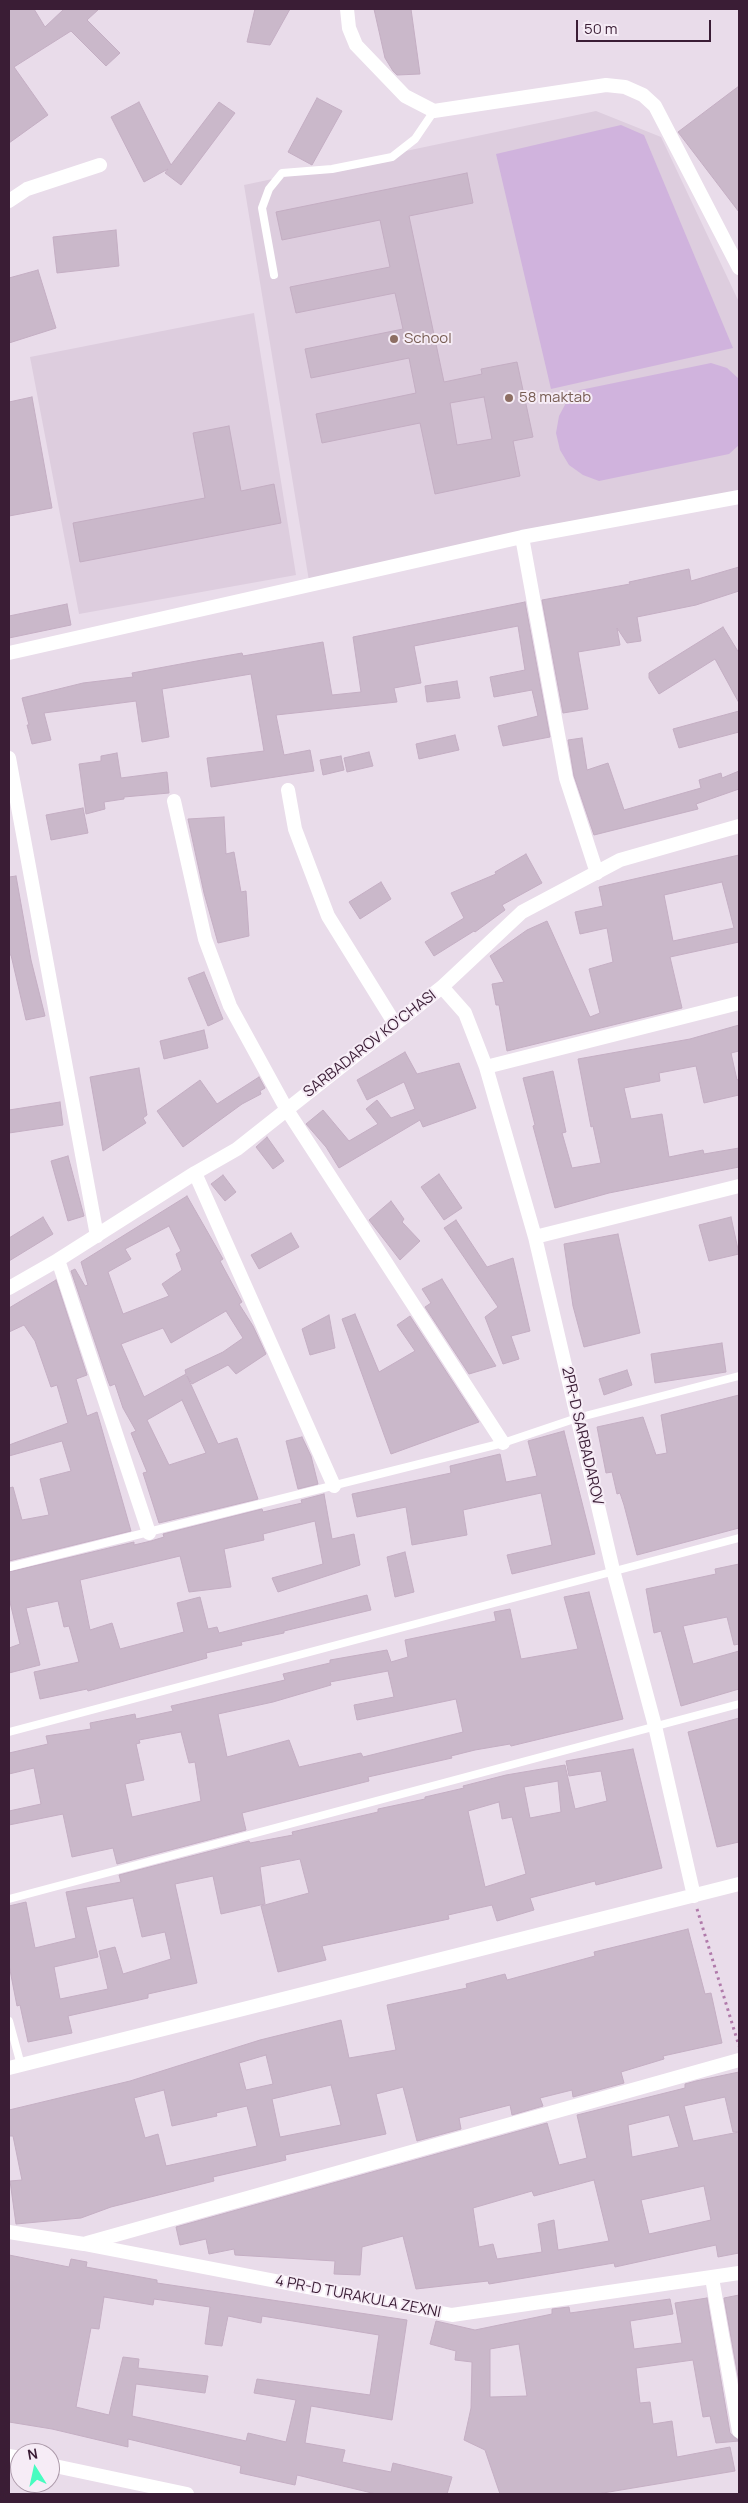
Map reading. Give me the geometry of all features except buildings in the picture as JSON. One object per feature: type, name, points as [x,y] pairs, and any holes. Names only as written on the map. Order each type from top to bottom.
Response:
[{"type":"street","points":[[347,9],[349,28],[356,45],[406,96],[434,111],[606,85],[625,87],[643,95],[655,106],[739,268]]},
{"type":"street","points":[[9,201],[27,189],[100,165]]},
{"type":"street","points":[[9,653],[522,537],[739,497]]},
{"type":"street","points":[[522,537],[566,778],[597,872]]},
{"type":"street","points":[[9,758],[97,1236]]},
{"type":"street","points":[[288,790],[295,829],[328,916],[395,1024]]},
{"type":"street","points":[[174,801],[204,939],[230,1006],[287,1110],[503,1443]]},
{"type":"street","name":"SARBADAROV KO'CHASI","points":[[9,1288],[97,1236],[194,1173],[237,1149],[442,987],[522,912],[620,860],[739,826]]},
{"type":"street","name":"2PR-D SARBADAROV","points":[[442,987],[466,1013],[486,1067],[535,1237],[613,1570],[655,1726],[694,1896]]},
{"type":"street","points":[[486,1067],[739,1003]]},
{"type":"street","points":[[194,1173],[334,1486]]},
{"type":"street","points":[[535,1237],[739,1186]]},
{"type":"street","points":[[58,1260],[149,1533]]},
{"type":"street","points":[[15,2067],[739,1884]]},
{"type":"street","points":[[84,2244],[739,2060]]},
{"type":"street","name":"4 PR-D TURAKULA ZEXNI","points":[[9,2232],[84,2244],[452,2315],[739,2273]]},
{"type":"street","points":[[712,2278],[739,2431]]},
{"type":"street","points":[[60,2467],[187,2494]]},
{"type":"lane","points":[[274,275],[262,208],[269,189],[282,173],[332,168],[392,157],[415,139],[434,111]]},
{"type":"lane","points":[[9,1567],[503,1443],[577,1418],[739,1376]]},
{"type":"lane","points":[[9,1732],[739,1538]]},
{"type":"lane","points":[[9,1899],[739,1704]]},
{"type":"lane","points":[[9,2021],[15,2067]]},
{"type":"path","points":[[694,1896],[739,2046]]},
{"type":"shaded area","name":"58 maktab","points":[[596,111],[661,137],[739,302],[739,494],[309,581],[244,185]]},
{"type":"shaded area","points":[[621,125],[644,135],[733,348],[551,389],[496,154]]},
{"type":"shaded area","points":[[254,313],[296,575],[79,614],[30,357]]},
{"type":"shaded area","points":[[711,363],[727,368],[739,379],[739,445],[729,454],[599,481],[583,475],[569,465],[560,450],[556,433],[559,416],[567,401],[580,390]]},
{"type":"place","name":"School","points":[[394,339]]},
{"type":"place","name":"58 maktab","points":[[509,398]]}]
